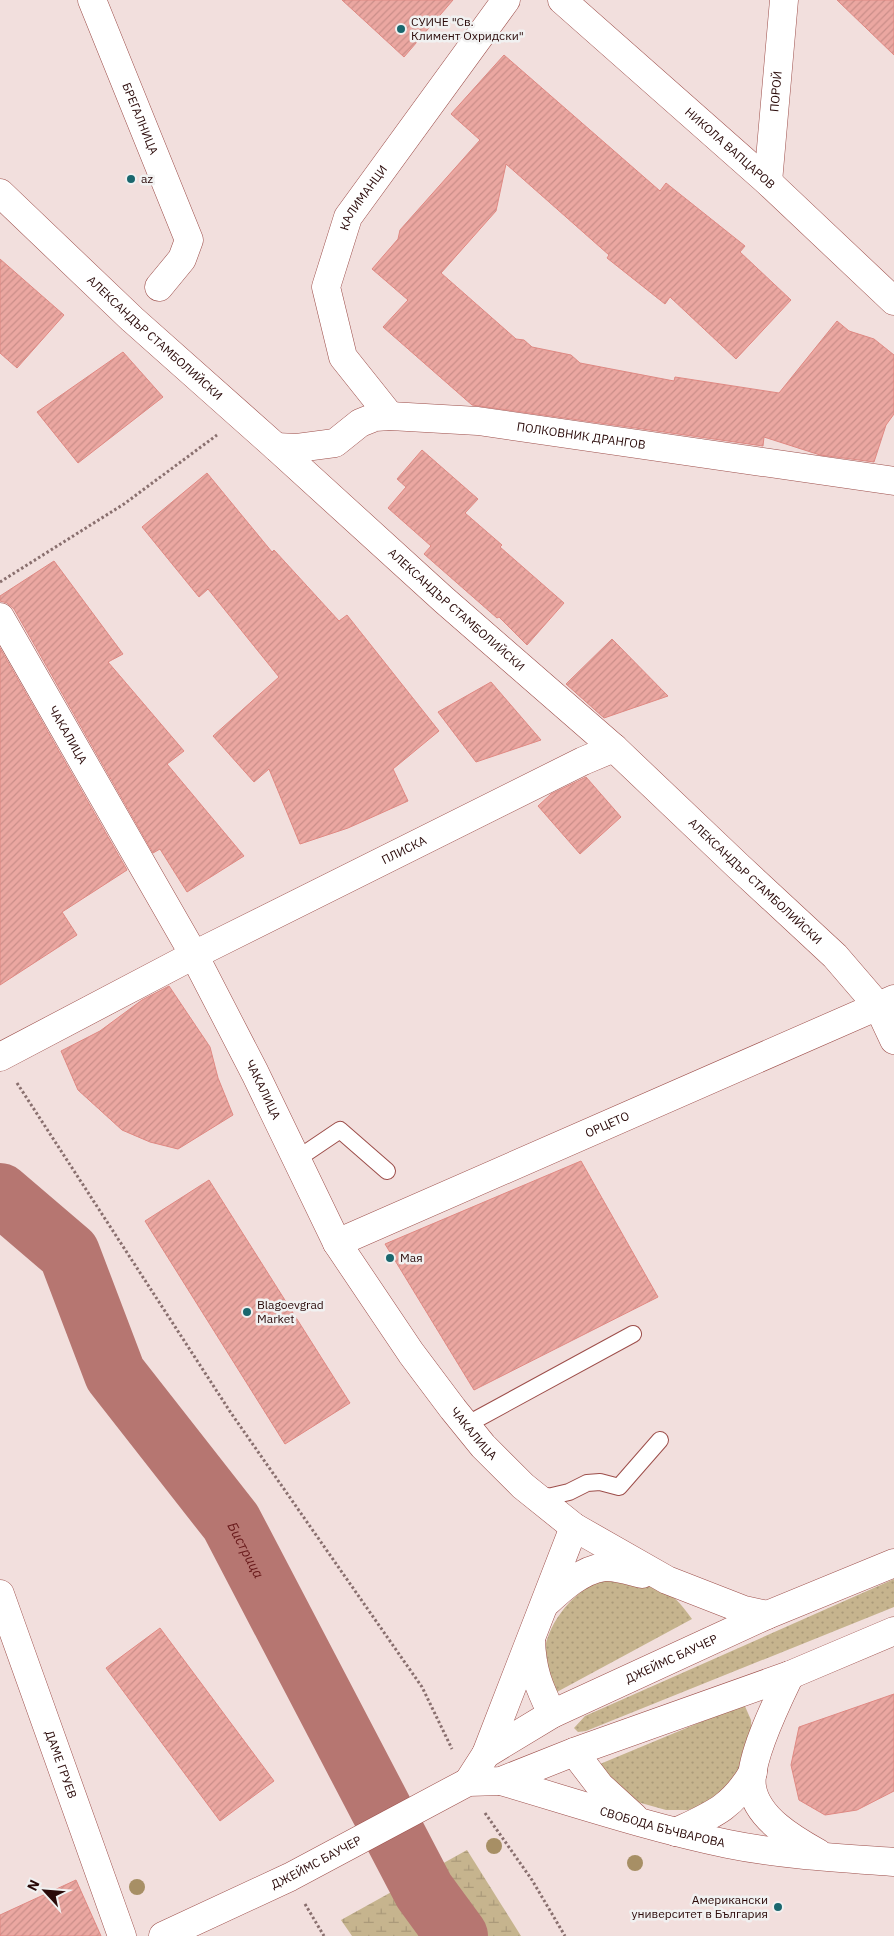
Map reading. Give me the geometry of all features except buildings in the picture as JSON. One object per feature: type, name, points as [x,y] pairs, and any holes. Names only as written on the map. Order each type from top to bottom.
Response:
[{"type":"street","name":"БРЕГАЛНИЦА","points":[[92,0],[189,240],[182,259],[159,287]]},
{"type":"street","name":"КАЛИМАНЦИ","points":[[390,416],[343,357],[326,287],[348,217],[506,0]]},
{"type":"street","name":"НИКОЛА ВАПЦАРОВ","points":[[562,0],[768,182],[894,301]]},
{"type":"street","name":"ПОРОЙ","points":[[768,182],[784,0]]},
{"type":"street","name":"АЛЕКСАНДЪР СТАМБОЛИЙСКИ","points":[[0,193],[112,302],[276,447],[444,600],[614,748],[738,866],[886,1002],[894,1040]]},
{"type":"street","name":"ПОЛКОВНИК ДРАНГОВ","points":[[276,447],[297,448],[335,443],[360,423],[375,416],[390,416],[478,421],[894,481]]},
{"type":"street","name":"ЧАКАЛИЦА","points":[[0,617],[194,955],[255,1073],[337,1243],[412,1353],[466,1425],[483,1446],[523,1486],[574,1527],[667,1580],[744,1610],[767,1615]]},
{"type":"street","name":"ПЛИСКА","points":[[0,1057],[194,955],[583,761],[614,748]]},
{"type":"street","name":"ОРЦЕТО","points":[[337,1243],[886,1002]]},
{"type":"street","points":[[486,1754],[530,1636],[574,1527]]},
{"type":"street","name":"ДЖЕЙМС БАУЧЕР","points":[[468,1782],[486,1754],[552,1714],[767,1615],[894,1563]]},
{"type":"street","points":[[542,1607],[563,1587],[584,1574],[603,1567],[621,1568],[667,1580]]},
{"type":"street","name":"ДАМЕ ГРУЕВ","points":[[0,1594],[122,1936]]},
{"type":"street","name":"ДЖЕЙМС БАУЧЕР","points":[[162,1936],[309,1866],[468,1782],[501,1781],[574,1752],[790,1675],[894,1631]]},
{"type":"street","points":[[530,1636],[532,1663],[538,1684],[552,1714],[574,1752],[600,1786],[640,1822]]},
{"type":"street","name":"СВОБОДА БЪЧВАРОВА","points":[[790,1675],[772,1712],[757,1753],[752,1787],[764,1813],[799,1842],[825,1858]]},
{"type":"street","points":[[676,1832],[710,1816],[727,1805],[743,1789],[753,1772]]},
{"type":"street","name":"СВОБОДА БЪЧВАРОВА","points":[[501,1781],[640,1822],[730,1845],[825,1858],[894,1862]]},
{"type":"lane","points":[[297,1159],[340,1130],[387,1171]]},
{"type":"lane","points":[[466,1425],[633,1334]]},
{"type":"lane","points":[[536,1496],[552,1496],[569,1492],[587,1483],[600,1482],[619,1487],[660,1440]]},
{"type":"path","points":[[0,582],[124,504],[242,417]]},
{"type":"path","points":[[16,1082],[231,1413],[422,1687],[452,1750]]},
{"type":"path","points":[[484,1811],[532,1880],[565,1936]]},
{"type":"green space","points":[[622,1579],[645,1584],[670,1594],[692,1619],[555,1693],[544,1664],[548,1636],[554,1624],[578,1594],[599,1582]]},
{"type":"green space","points":[[894,1579],[894,1607],[586,1731],[578,1732],[574,1728],[585,1716]]},
{"type":"green space","points":[[744,1704],[751,1720],[752,1737],[736,1778],[708,1803],[688,1810],[666,1810],[641,1803],[626,1797],[600,1764]]},
{"type":"green space","points":[[467,1850],[521,1936],[352,1936],[341,1920]]},
{"type":"waterway","name":"Бистрица","points":[[0,1194],[69,1253],[115,1374],[231,1522],[424,1891],[457,1936]]},
{"type":"place","name":"СУИЧЕ \"Св. Климент Охридски\"","points":[[401,29]]},
{"type":"place","name":"az","points":[[131,179]]},
{"type":"place","name":"Мая","points":[[390,1258]]},
{"type":"place","name":"Blagoevgrad Market","points":[[247,1312]]},
{"type":"place","name":"Американски университет в България","points":[[778,1907]]}]
